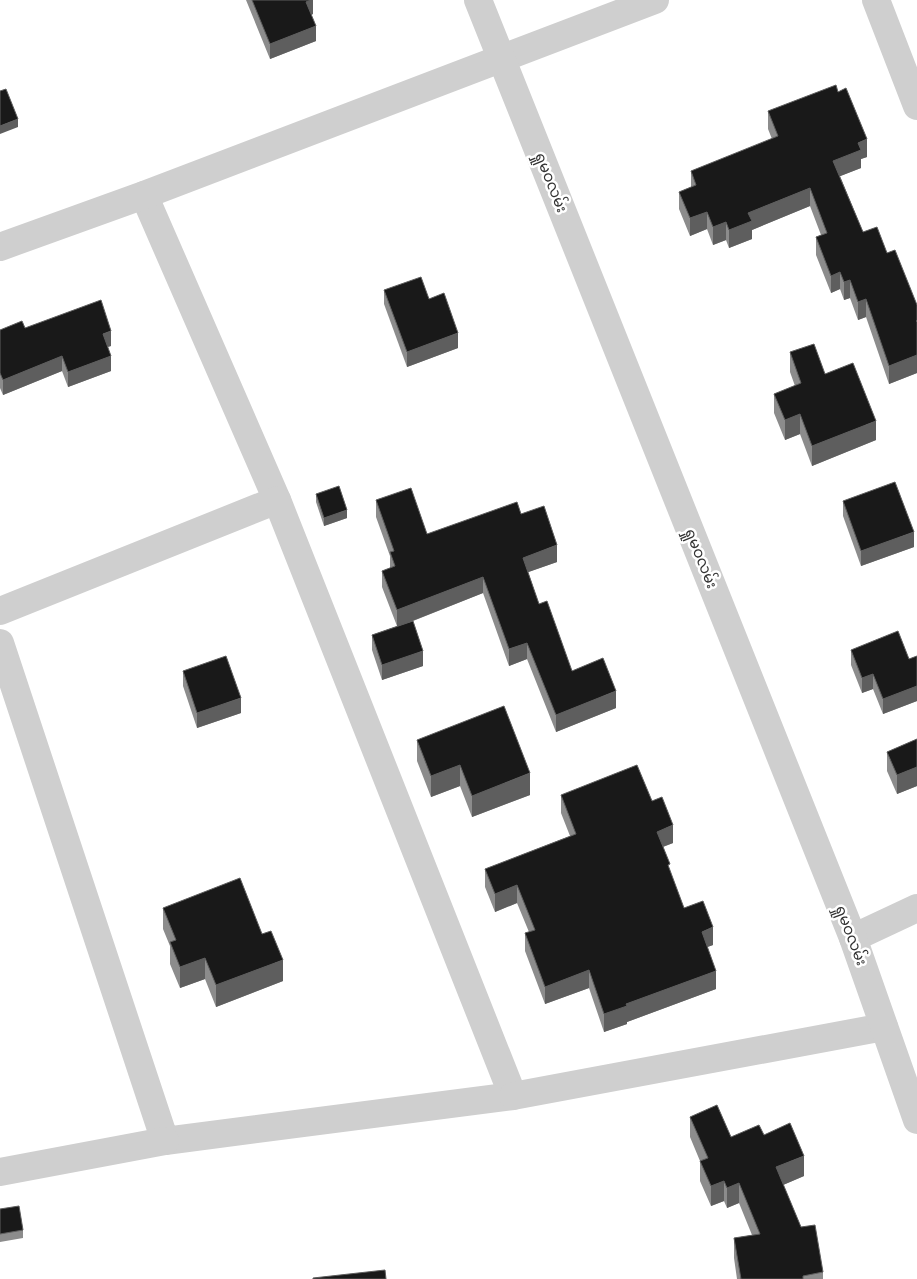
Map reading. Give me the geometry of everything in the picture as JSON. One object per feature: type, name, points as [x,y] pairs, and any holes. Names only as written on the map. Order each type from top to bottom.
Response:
[{"type":"street","name":"ရှုမဝလမ်း","points":[[478,0],[853,938],[917,1120]]},
{"type":"street","points":[[0,247],[144,195],[655,0]]},
{"type":"street","points":[[876,0],[917,106]]},
{"type":"street","points":[[144,195],[277,500],[513,1096]]},
{"type":"street","points":[[0,611],[277,500]]},
{"type":"street","points":[[0,643],[165,1141]]},
{"type":"street","points":[[853,938],[917,908]]},
{"type":"street","points":[[0,1172],[165,1141],[513,1096],[884,1028]]},
{"type":"building","points":[[252,0],[311,0],[306,2],[316,26],[270,44]]},
{"type":"building","points":[[836,85],[838,92],[846,88],[867,139],[858,143],[861,150],[833,161],[863,232],[877,227],[887,253],[895,250],[917,305],[917,355],[889,366],[866,299],[858,302],[850,280],[844,282],[840,272],[831,276],[816,237],[827,233],[810,188],[748,213],[752,221],[729,230],[726,222],[713,227],[707,212],[690,218],[679,192],[696,185],[691,171],[778,136],[768,111]]},
{"type":"building","points":[[6,89],[18,119],[0,126],[0,91]]},
{"type":"building","points":[[421,277],[429,299],[444,293],[458,333],[407,352],[384,290]]},
{"type":"building","points":[[101,300],[111,331],[103,334],[111,356],[68,372],[62,356],[3,380],[0,373],[0,330],[22,321],[25,328]]},
{"type":"building","points":[[814,344],[825,374],[853,363],[876,421],[812,446],[800,414],[785,420],[774,394],[801,383],[790,352]]},
{"type":"building","points":[[895,482],[914,532],[861,551],[843,501]]},
{"type":"building","points":[[339,486],[347,510],[324,518],[316,494]]},
{"type":"building","points":[[411,488],[427,534],[517,502],[521,514],[544,506],[557,545],[523,558],[539,604],[547,601],[572,671],[603,658],[616,691],[556,715],[527,643],[509,649],[483,577],[397,610],[382,571],[395,566],[390,552],[394,551],[376,500]]},
{"type":"building","points":[[413,621],[423,651],[382,665],[372,635]]},
{"type":"building","points":[[898,631],[909,659],[917,656],[917,686],[883,699],[873,674],[862,678],[851,650]]},
{"type":"building","points":[[226,656],[241,698],[197,713],[183,671]]},
{"type":"building","points":[[504,706],[530,773],[472,796],[460,765],[431,776],[417,740]]},
{"type":"building","points":[[917,739],[917,767],[897,775],[887,752]]},
{"type":"building","points":[[637,765],[652,801],[662,797],[673,825],[657,832],[670,864],[668,865],[684,908],[703,901],[713,927],[702,932],[716,971],[604,1014],[589,970],[545,987],[525,933],[535,930],[517,885],[495,894],[485,869],[576,834],[561,795]]},
{"type":"building","points":[[240,878],[262,934],[271,931],[283,960],[216,985],[205,958],[180,967],[170,942],[176,940],[163,908]]},
{"type":"building","points":[[717,1105],[731,1137],[759,1125],[764,1135],[790,1123],[804,1156],[776,1167],[801,1227],[815,1225],[823,1272],[803,1276],[803,1279],[741,1279],[734,1238],[760,1234],[739,1183],[727,1188],[724,1181],[711,1186],[700,1161],[708,1158],[690,1117]]},
{"type":"building","points":[[19,1206],[23,1230],[0,1234],[0,1209]]},
{"type":"building","points":[[385,1270],[386,1279],[313,1279],[313,1278]]}]
